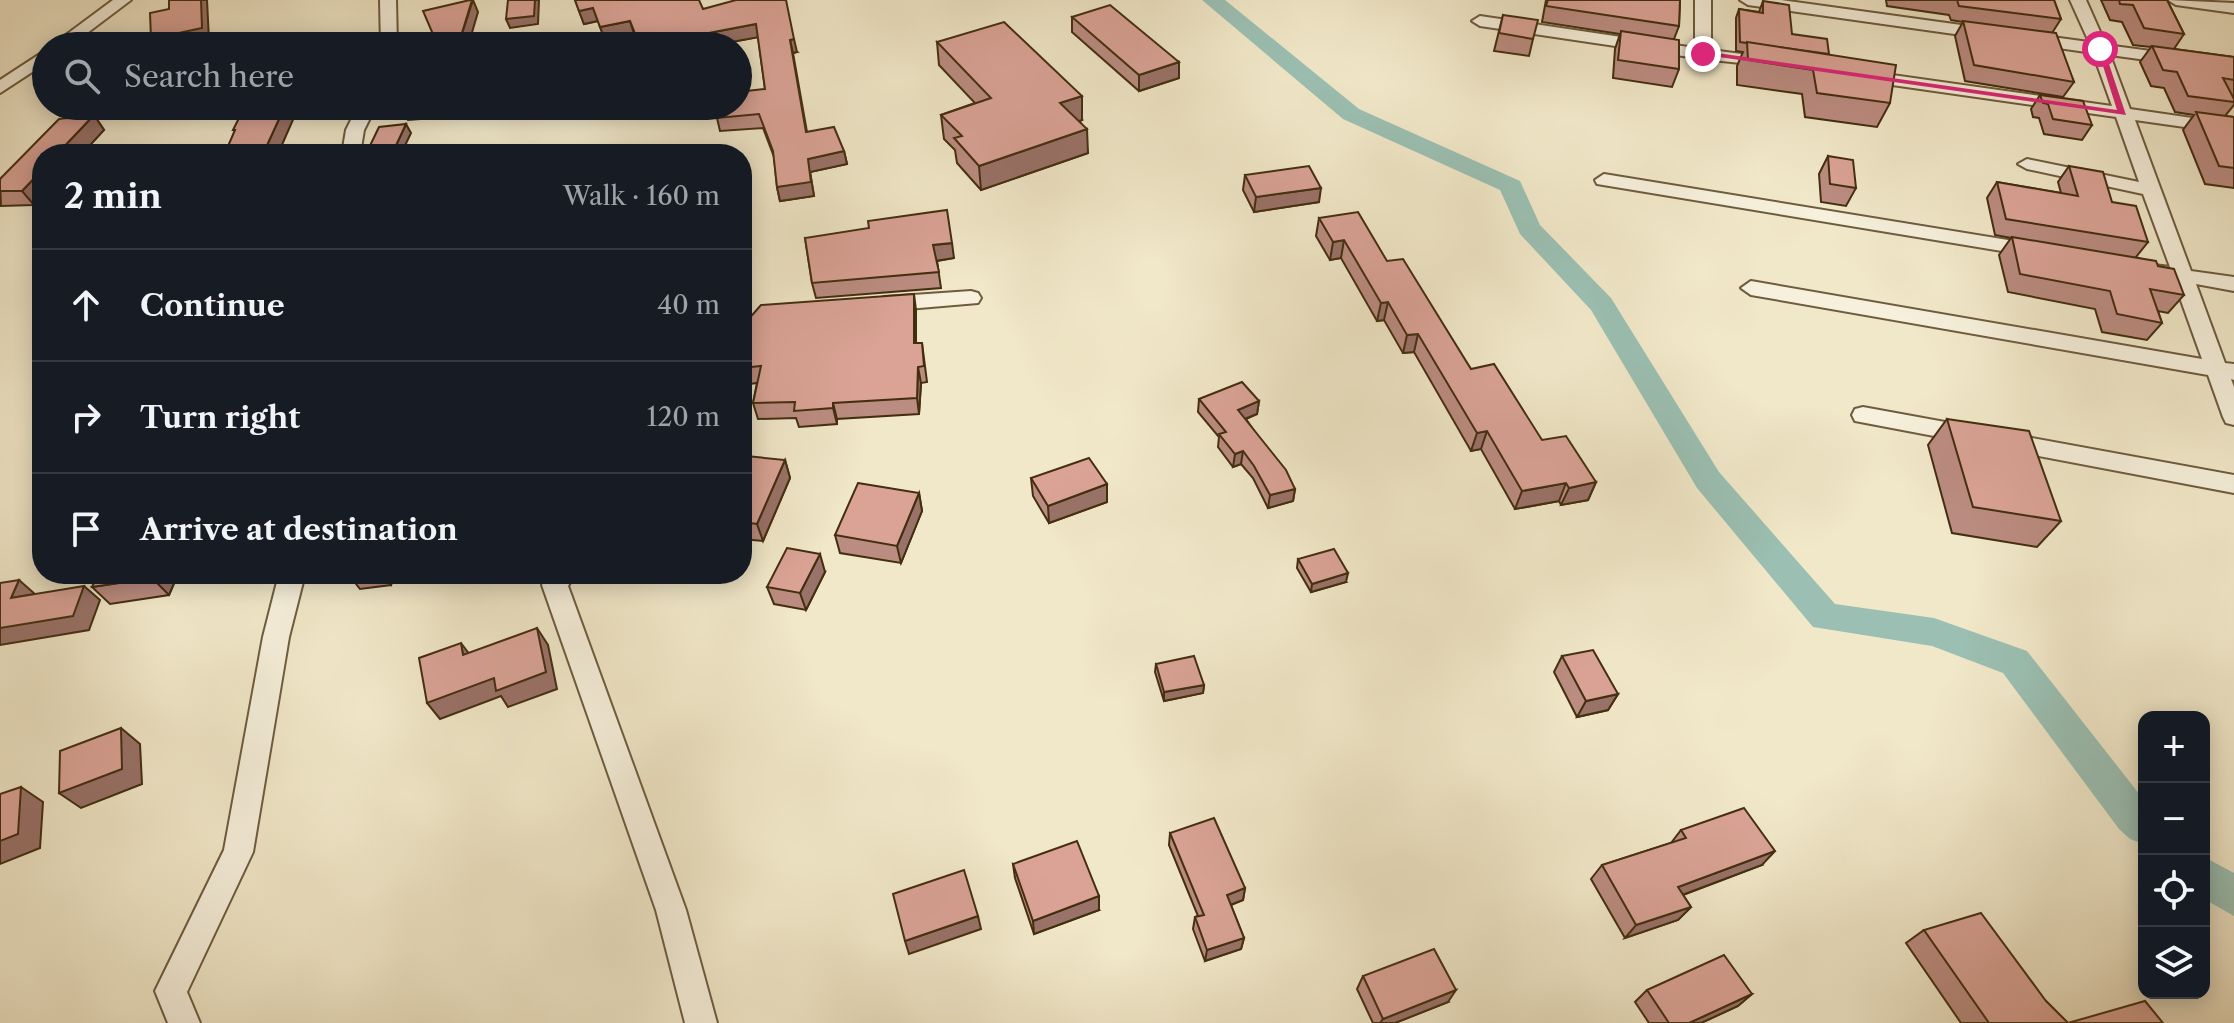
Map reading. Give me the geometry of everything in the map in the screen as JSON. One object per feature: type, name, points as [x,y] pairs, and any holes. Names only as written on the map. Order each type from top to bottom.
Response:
[{"type":"street","points":[[78,32],[123,0]]},
{"type":"street","points":[[388,0],[389,32]]},
{"type":"street","points":[[1703,0],[1703,54]]},
{"type":"street","points":[[1748,0],[2234,67]]},
{"type":"street","points":[[2078,0],[2100,49],[2182,276],[2225,371],[2234,417]]},
{"type":"street","points":[[2176,0],[2234,8]]},
{"type":"street","points":[[1480,21],[1793,66]]},
{"type":"street","points":[[0,88],[32,65]]},
{"type":"street","points":[[1853,74],[2234,129]]},
{"type":"street","points":[[353,144],[360,120]]},
{"type":"street","points":[[2027,164],[2151,190]]},
{"type":"street","points":[[1604,180],[2059,255]]},
{"type":"street","points":[[2121,265],[2234,284]]},
{"type":"street","points":[[1751,288],[2225,371]]},
{"type":"street","points":[[865,305],[971,298]]},
{"type":"street","points":[[1863,415],[2234,484]]},
{"type":"street","points":[[184,1023],[171,991],[238,852],[276,637],[289,584]]},
{"type":"street","points":[[556,584],[671,910],[701,1023]]},
{"type":"building","points":[[169,0],[201,0],[202,28],[183,32],[151,32],[150,13],[169,9]]},
{"type":"building","points":[[472,0],[462,32],[432,32],[423,11]]},
{"type":"building","points":[[508,0],[535,0],[534,16],[506,19]]},
{"type":"building","points":[[575,0],[699,0],[703,9],[736,0],[786,0],[806,132],[834,127],[844,151],[808,159],[811,182],[777,187],[773,151],[759,114],[752,115],[752,90],[765,89],[756,24],[714,32],[634,32],[630,21],[600,27],[593,8],[579,11]]},
{"type":"building","points":[[1548,0],[1680,0],[1679,26],[1546,6]]},
{"type":"building","points":[[1957,0],[2054,0],[2061,19],[1959,6]]},
{"type":"building","points":[[2119,0],[2167,0],[2184,34],[2144,28],[2133,5],[2120,4]]},
{"type":"building","points":[[1763,1],[1789,5],[1792,34],[1827,39],[1829,54],[1740,42],[1739,9],[1763,13]]},
{"type":"building","points":[[1110,5],[1179,62],[1139,75],[1072,17]]},
{"type":"building","points":[[1503,15],[1538,20],[1533,39],[1499,33]]},
{"type":"building","points":[[1963,21],[2056,33],[2074,82],[1974,65]]},
{"type":"building","points":[[1004,22],[1082,96],[1060,103],[1087,129],[979,166],[954,138],[962,136],[941,115],[991,98],[937,42]]},
{"type":"building","points":[[1621,31],[1679,40],[1679,69],[1618,60]]},
{"type":"building","points":[[1747,42],[1896,65],[1890,103],[1817,93],[1813,70],[1748,60]]},
{"type":"building","points":[[2152,46],[2234,57],[2234,80],[2223,78],[2234,102],[2188,96],[2177,72],[2163,70]]},
{"type":"building","points":[[2040,95],[2083,101],[2092,125],[2053,119],[2048,104],[2043,103]]},
{"type":"building","points":[[2196,112],[2234,117],[2234,168],[2219,166]]},
{"type":"building","points":[[58,120],[89,120],[66,144],[34,144]]},
{"type":"building","points":[[238,120],[279,120],[268,144],[229,144]]},
{"type":"building","points":[[406,124],[397,144],[371,144],[379,127]]},
{"type":"building","points":[[32,146],[32,180],[22,191],[0,191],[0,179]]},
{"type":"building","points":[[1828,156],[1853,160],[1856,188],[1830,184]]},
{"type":"building","points":[[1309,166],[1321,188],[1256,197],[1245,175]]},
{"type":"building","points":[[2069,166],[2103,172],[2112,202],[2136,206],[2148,242],[2006,219],[1997,182],[2078,196]]},
{"type":"building","points":[[947,210],[952,243],[933,245],[939,272],[812,283],[805,238],[869,228],[868,221]]},
{"type":"building","points":[[1358,212],[1387,261],[1403,259],[1471,369],[1494,364],[1542,440],[1566,436],[1596,482],[1569,488],[1566,483],[1522,491],[1487,431],[1477,433],[1418,334],[1407,335],[1388,302],[1381,303],[1344,240],[1333,242],[1319,218]]},
{"type":"building","points":[[2012,237],[2156,261],[2158,266],[2174,269],[2184,295],[2150,289],[2162,323],[2117,314],[2110,291],[2020,274]]},
{"type":"building","points":[[914,294],[914,343],[922,343],[924,366],[918,367],[917,398],[833,403],[833,408],[794,411],[795,402],[753,403],[761,366],[752,367],[752,315],[761,305]]},
{"type":"building","points":[[1242,382],[1259,401],[1238,410],[1286,470],[1295,489],[1270,495],[1243,451],[1235,454],[1219,434],[1226,432],[1199,399]]},
{"type":"building","points":[[1947,419],[2029,431],[2061,521],[1973,507]]},
{"type":"building","points":[[752,457],[785,460],[757,524],[752,523]]},
{"type":"building","points":[[1089,458],[1107,484],[1048,506],[1031,478]]},
{"type":"building","points":[[858,483],[919,493],[897,546],[835,535]]},
{"type":"building","points":[[787,548],[820,554],[800,593],[767,587]]},
{"type":"building","points":[[1334,549],[1348,573],[1312,584],[1298,559]]},
{"type":"building","points":[[19,580],[11,598],[84,586],[73,616],[0,628],[0,583]]},
{"type":"building","points":[[537,628],[546,672],[496,691],[494,678],[427,703],[419,658],[461,643],[463,655]]},
{"type":"building","points":[[1593,650],[1618,694],[1586,701],[1562,656]]},
{"type":"building","points":[[1194,656],[1204,685],[1164,692],[1156,664]]},
{"type":"building","points":[[121,728],[122,769],[59,793],[60,751]]},
{"type":"building","points":[[21,787],[18,834],[0,841],[0,794]]},
{"type":"building","points":[[1744,808],[1775,851],[1678,887],[1691,907],[1636,925],[1602,865],[1686,838],[1681,830]]},
{"type":"building","points":[[1214,818],[1245,888],[1227,895],[1244,938],[1207,950],[1195,917],[1204,915],[1170,833]]},
{"type":"building","points":[[1077,841],[1099,896],[1033,921],[1013,864]]},
{"type":"building","points":[[964,870],[978,916],[905,941],[893,894]]},
{"type":"building","points":[[1981,913],[2046,1001],[2068,1023],[1989,1023],[1924,930]]},
{"type":"building","points":[[1434,949],[1456,990],[1383,1019],[1363,976]]},
{"type":"building","points":[[1724,955],[1752,994],[1689,1023],[1669,1023],[1647,990]]},
{"type":"building","points":[[2145,1001],[2163,1023],[2068,1023]]},
{"type":"waterway","points":[[1212,0],[1351,114],[1511,186],[1529,228],[1601,304],[1708,480],[1825,617],[1934,632],[2015,662],[2138,821]]},
{"type":"waterway","points":[[2210,880],[2234,896]]},
{"type":"route","points":[[1703,54],[2123,113],[2100,49]]}]
